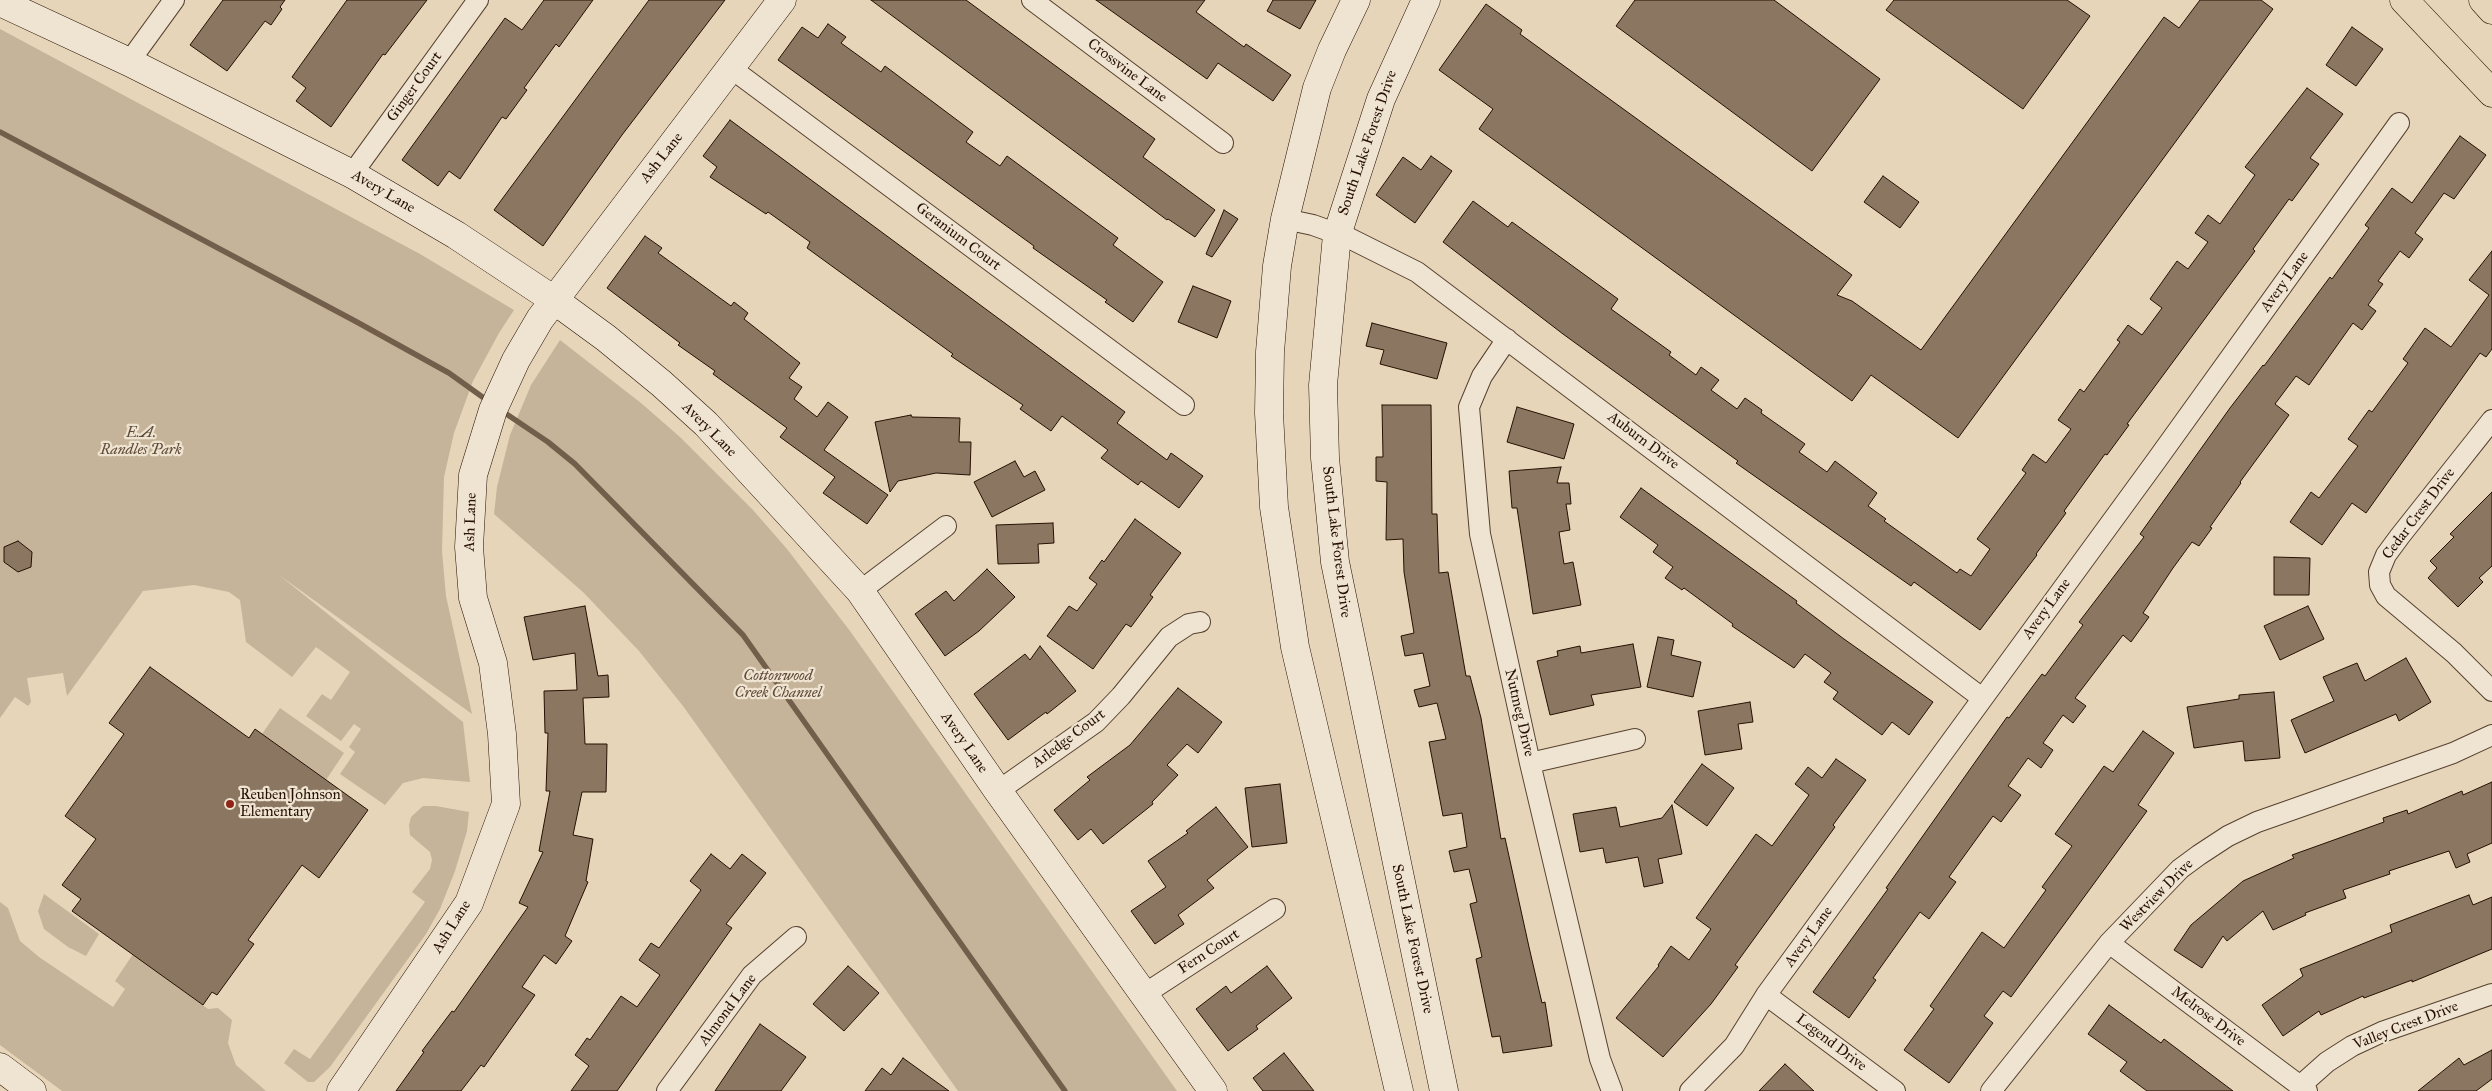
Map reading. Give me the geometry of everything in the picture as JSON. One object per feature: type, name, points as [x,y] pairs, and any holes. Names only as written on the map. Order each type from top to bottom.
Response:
[{"type":"main road","points":[[2404,0],[2492,93]]},
{"type":"main road","points":[[2483,0],[2492,10]]},
{"type":"street","points":[[129,62],[174,0]]},
{"type":"street","name":"Ginger Court","points":[[352,174],[478,0]]},
{"type":"street","name":"Ash Lane","points":[[341,1091],[469,903],[506,804],[502,734],[493,663],[473,598],[469,547],[473,475],[493,410],[533,329],[732,69],[782,0]]},
{"type":"street","name":"Crossvine Lane","points":[[1032,0],[1223,143]]},
{"type":"street","points":[[1356,0],[1332,50],[1317,88],[1285,219],[1277,266],[1270,352],[1269,404],[1274,507],[1279,551],[1295,647],[1399,1091]]},
{"type":"street","name":"South Lake Forest Drive","points":[[1426,0],[1381,99],[1337,235],[1323,385],[1325,458],[1334,555],[1344,616],[1444,1091]]},
{"type":"street","name":"Avery Lane","points":[[0,2],[129,62],[352,174],[456,235],[554,300],[606,338],[706,424],[860,591],[998,791],[1213,1091]]},
{"type":"street","name":"Geranium Court","points":[[732,69],[1184,405]]},
{"type":"street","name":"Avery Lane","points":[[1690,1091],[1734,1046],[1766,995],[2156,461],[2399,123]]},
{"type":"street","name":"Auburn Drive","points":[[1285,219],[1312,225],[1348,238],[1418,272],[1982,698]]},
{"type":"street","name":"Nutmeg Drive","points":[[1507,339],[1482,376],[1469,407],[1480,534],[1530,763],[1600,1059],[1612,1091]]},
{"type":"street","name":"Cedar Crest Drive","points":[[2492,420],[2400,536],[2386,555],[2379,572],[2380,585],[2386,596],[2454,653],[2492,691]]},
{"type":"street","points":[[860,591],[946,526]]},
{"type":"street","name":"Arledge Court","points":[[998,791],[1096,722],[1121,696],[1169,637],[1189,624],[1200,622]]},
{"type":"street","name":"Westview Drive","points":[[1991,1091],[2109,943],[2180,869],[2228,836],[2257,822],[2453,753],[2492,735]]},
{"type":"street","points":[[1530,763],[1635,740]]},
{"type":"street","name":"Fern Court","points":[[1143,995],[1275,910]]},
{"type":"street","name":"Almond Lane","points":[[667,1091],[752,975],[796,937]]},
{"type":"street","name":"Melrose Drive","points":[[2109,943],[2304,1088]]},
{"type":"street","name":"Valley Crest Drive","points":[[2304,1088],[2327,1062],[2352,1046],[2382,1032],[2492,994]]},
{"type":"street","name":"Legend Drive","points":[[1766,995],[1895,1091]]},
{"type":"street","points":[[0,1067],[27,1090]]},
{"type":"green space","name":"E.A. Randles Park","points":[[0,29],[420,254],[514,310],[473,381],[454,433],[444,477],[442,551],[446,596],[472,714],[279,575],[463,722],[470,782],[423,778],[403,783],[385,805],[340,774],[355,752],[349,747],[361,729],[354,724],[341,741],[306,716],[322,694],[331,700],[350,672],[316,647],[292,677],[246,642],[240,600],[229,592],[194,585],[143,591],[67,696],[63,673],[27,678],[31,702],[28,706],[15,697],[0,718]]},
{"type":"green space","name":"Cottonwood Creek Channel","points":[[560,340],[641,403],[680,437],[753,510],[787,549],[850,631],[1177,1091],[958,1091],[683,706],[639,651],[584,593],[494,514],[497,487],[510,435],[531,385]]},
{"type":"green space","points":[[280,708],[344,753],[326,780],[262,734]]},
{"type":"green space","points":[[423,806],[436,806],[469,812],[467,831],[455,871],[440,909],[426,934],[330,1067],[314,1082],[308,1082],[284,1063],[294,1049],[310,1059],[425,902],[412,892],[430,869],[432,860],[430,852],[410,835],[409,825],[411,817]]},
{"type":"green space","points":[[44,894],[99,934],[86,956],[68,947],[44,929],[38,911]]},
{"type":"green space","points":[[0,902],[8,908],[20,941],[39,957],[113,1007],[125,989],[115,981],[133,954],[208,1009],[218,1008],[232,1020],[228,1043],[236,1065],[266,1091],[62,1091],[0,1045]]},
{"type":"building","points":[[223,0],[285,0],[280,7],[282,9],[271,25],[265,21],[227,71],[190,45]]},
{"type":"building","points":[[347,0],[427,0],[385,55],[383,54],[331,127],[296,101],[306,88],[292,77]]},
{"type":"building","points":[[544,0],[593,0],[559,47],[556,44],[524,88],[527,90],[506,119],[502,117],[460,179],[449,171],[438,186],[402,160],[505,18],[522,30]]},
{"type":"building","points":[[649,0],[725,0],[622,135],[543,246],[494,210]]},
{"type":"building","points":[[871,0],[966,0],[1155,139],[1143,157],[1215,210],[1195,237],[1167,220]]},
{"type":"building","points":[[1096,0],[1205,0],[1196,12],[1244,47],[1246,44],[1291,75],[1273,101],[1218,63],[1207,79]]},
{"type":"building","points":[[1273,0],[1316,0],[1300,29],[1267,11]]},
{"type":"building","points":[[1635,0],[1774,0],[1880,79],[1812,171],[1616,26]]},
{"type":"building","points":[[1894,0],[2067,0],[2090,16],[2023,109],[1886,10]]},
{"type":"building","points":[[2200,0],[2261,0],[2273,9],[1958,438],[1871,375],[1852,401],[1479,129],[1493,109],[1439,70],[1486,4],[1522,30],[1520,34],[1852,275],[1837,295],[1852,301],[1921,350],[2164,17],[2179,28]]},
{"type":"building","points":[[828,24],[846,37],[841,43],[881,72],[885,66],[973,132],[966,142],[1000,166],[1007,156],[1118,238],[1113,245],[1163,282],[1133,322],[1105,302],[1107,300],[1033,248],[1034,246],[778,60],[802,27],[818,38]]},
{"type":"building","points":[[2352,27],[2383,49],[2356,86],[2326,65]]},
{"type":"building","points":[[2307,88],[2343,114],[2310,158],[2319,164],[2292,201],[2289,199],[2253,249],[2255,251],[2127,424],[2129,425],[2107,455],[2105,454],[2064,511],[2066,513],[2037,555],[1980,630],[1914,582],[1911,586],[1736,463],[1738,461],[1563,334],[1443,242],[1473,201],[1508,227],[1512,222],[1618,299],[1611,309],[1671,352],[1669,355],[1696,375],[1701,367],[1719,380],[1711,390],[1737,409],[1745,398],[1762,410],[1761,413],[1805,444],[1799,452],[1827,472],[1835,461],[1877,493],[1868,506],[1886,519],[1884,521],[1957,573],[1960,569],[1971,576],[1990,549],[1977,539],[2026,473],[2022,470],[2033,454],[2046,463],[2071,429],[2058,420],[2080,389],[2084,392],[2120,342],[2117,340],[2128,325],[2142,335],[2162,308],[2150,299],[2177,261],[2188,269],[2208,242],[2195,233],[2208,215],[2220,224],[2255,175],[2245,167]]},
{"type":"building","points":[[730,120],[1125,412],[1117,423],[1167,460],[1171,453],[1203,476],[1179,508],[1141,481],[1138,485],[1101,458],[1108,450],[1062,416],[1051,431],[1020,409],[1023,405],[951,356],[953,354],[807,248],[810,242],[768,212],[766,214],[710,177],[717,167],[703,156]]},
{"type":"building","points":[[2460,136],[2486,155],[2454,199],[2444,193],[2415,233],[2423,239],[2409,258],[2400,251],[2378,281],[2383,284],[2368,305],[2376,311],[2362,330],[2353,323],[2309,385],[2296,376],[2275,404],[2289,415],[2240,482],[2199,546],[2192,542],[2173,568],[2143,613],[2149,617],[2131,642],[2123,635],[2075,698],[2086,706],[2073,723],[2063,715],[2043,743],[2053,750],[2041,768],[2028,758],[2008,786],[2021,795],[2001,822],[1993,816],[1949,877],[1956,882],[1929,919],[1920,912],[1873,978],[1876,980],[1849,1018],[1813,992],[1888,889],[1886,888],[2007,717],[2009,718],[2042,674],[2045,676],[2083,625],[2079,622],[2144,537],[2140,534],[2230,408],[2264,366],[2330,277],[2332,279],[2369,228],[2365,225],[2392,188],[2412,203]]},
{"type":"building","points":[[1431,156],[1452,171],[1415,223],[1376,195],[1403,157],[1421,170]]},
{"type":"building","points":[[1883,176],[1919,202],[1900,228],[1864,202]]},
{"type":"building","points":[[1224,210],[1238,219],[1212,257],[1206,254]]},
{"type":"building","points":[[645,236],[662,248],[658,253],[731,306],[734,302],[748,313],[744,319],[800,363],[789,378],[802,387],[794,399],[817,417],[828,402],[848,417],[824,450],[888,495],[867,524],[823,493],[835,477],[780,437],[787,428],[713,374],[715,371],[678,345],[680,343],[607,288]]},
{"type":"building","points":[[2492,251],[2492,349],[2486,357],[2480,353],[2366,513],[2352,503],[2322,545],[2290,522],[2311,492],[2319,498],[2358,446],[2348,439],[2369,410],[2372,412],[2408,363],[2403,359],[2425,328],[2451,347],[2489,295],[2469,280]]},
{"type":"building","points":[[1193,286],[1231,301],[1217,338],[1178,322]]},
{"type":"building","points":[[1372,323],[1447,343],[1437,379],[1380,364],[1384,350],[1366,346]]},
{"type":"building","points":[[1382,405],[1431,405],[1432,514],[1437,514],[1439,573],[1448,572],[1466,676],[1470,676],[1481,718],[1501,839],[1505,838],[1542,1003],[1545,1002],[1552,1046],[1503,1053],[1500,1036],[1492,1037],[1476,959],[1482,957],[1470,904],[1477,902],[1469,869],[1454,872],[1449,851],[1467,847],[1462,813],[1443,816],[1429,742],[1446,739],[1437,703],[1419,707],[1414,690],[1430,686],[1423,653],[1405,656],[1401,636],[1414,633],[1404,572],[1403,539],[1386,540],[1387,482],[1376,481],[1376,457],[1383,457]]},
{"type":"building","points":[[1517,407],[1574,424],[1564,459],[1507,442]]},
{"type":"building","points":[[911,415],[912,417],[960,418],[959,442],[971,442],[970,475],[936,473],[898,481],[890,492],[875,422]]},
{"type":"building","points":[[1015,461],[1024,477],[1035,471],[1045,490],[992,517],[974,482]]},
{"type":"building","points":[[1561,467],[1557,483],[1569,483],[1571,504],[1566,504],[1570,530],[1559,532],[1564,564],[1573,562],[1581,605],[1533,614],[1517,508],[1512,508],[1509,471]]},
{"type":"building","points":[[1641,488],[1797,601],[1796,603],[1844,639],[1933,702],[1909,735],[1892,722],[1882,735],[1833,699],[1838,692],[1824,682],[1831,673],[1805,654],[1794,668],[1732,626],[1733,624],[1684,588],[1682,590],[1665,578],[1673,567],[1653,552],[1658,545],[1620,517]]},
{"type":"building","points":[[2492,492],[2492,566],[2479,578],[2483,582],[2458,607],[2428,578],[2437,568],[2430,561],[2454,537],[2450,534]]},
{"type":"building","points":[[1135,519],[1181,553],[1150,595],[1153,597],[1131,627],[1126,624],[1093,669],[1047,636],[1069,606],[1077,611],[1097,584],[1089,578],[1102,560],[1104,562]]},
{"type":"building","points":[[1053,523],[1054,543],[1038,544],[1039,563],[998,564],[996,525]]},
{"type":"building","points":[[18,541],[32,552],[31,567],[18,572],[4,562],[4,547]]},
{"type":"building","points":[[2274,557],[2310,558],[2309,595],[2274,595]]},
{"type":"building","points":[[987,569],[1015,597],[979,631],[945,656],[915,614],[946,591],[954,601]]},
{"type":"building","points":[[585,606],[598,676],[608,675],[609,697],[583,698],[585,744],[607,744],[606,792],[582,792],[573,835],[593,839],[586,881],[588,882],[565,936],[572,941],[556,964],[544,955],[522,987],[535,995],[484,1067],[481,1065],[461,1091],[396,1091],[424,1052],[422,1051],[452,1011],[454,1012],[528,907],[519,903],[543,852],[539,851],[550,791],[546,791],[548,733],[545,733],[544,691],[577,690],[575,653],[533,660],[524,617]]},
{"type":"building","points":[[2308,606],[2324,639],[2280,660],[2264,626]]},
{"type":"building","points":[[1658,637],[1674,640],[1671,655],[1701,662],[1693,697],[1647,687]]},
{"type":"building","points":[[1633,644],[1641,687],[1591,695],[1594,705],[1550,715],[1537,661],[1558,656],[1557,651],[1580,646],[1581,653]]},
{"type":"building","points":[[1040,646],[1076,691],[1047,714],[1046,712],[1008,740],[974,694],[1025,654],[1030,660]]},
{"type":"building","points":[[2406,658],[2431,702],[2399,721],[2396,714],[2305,753],[2291,720],[2334,701],[2323,677],[2357,663],[2365,681]]},
{"type":"building","points":[[150,667],[249,738],[255,729],[368,810],[319,878],[302,865],[248,940],[254,944],[217,995],[212,992],[203,1005],[72,911],[81,899],[62,885],[96,839],[65,816],[124,734],[109,723]]},
{"type":"building","points":[[1178,688],[1222,722],[1198,753],[1187,744],[1167,765],[1178,775],[1152,802],[1153,804],[1103,844],[1091,829],[1078,840],[1054,810],[1090,780],[1087,777],[1130,745]]},
{"type":"building","points":[[2274,692],[2280,758],[2245,761],[2243,741],[2194,748],[2187,707],[2239,699],[2239,695]]},
{"type":"building","points":[[1750,702],[1753,722],[1738,724],[1742,749],[1705,755],[1698,711]]},
{"type":"building","points":[[2143,731],[2174,753],[2138,805],[2147,811],[2011,997],[2003,991],[1984,1016],[1993,1023],[1949,1083],[1904,1050],[1934,1009],[1930,1006],[1982,932],[2004,948],[2046,890],[2042,887],[2072,846],[2055,834],[2104,766],[2113,772]]},
{"type":"building","points":[[1836,759],[1866,780],[1833,825],[1835,827],[1735,965],[1738,967],[1711,1004],[1663,1057],[1616,1018],[1659,966],[1671,946],[1689,960],[1711,929],[1696,918],[1756,834],[1772,846],[1809,795],[1795,784],[1808,767],[1822,778]]},
{"type":"building","points":[[1702,764],[1734,788],[1707,826],[1674,802]]},
{"type":"building","points":[[2492,782],[2492,843],[2467,854],[2470,862],[2456,868],[2449,851],[2389,871],[2390,874],[2343,890],[2346,898],[2305,913],[2306,915],[2273,930],[2263,911],[2227,941],[2223,936],[2202,968],[2174,950],[2191,925],[2243,881],[2294,858],[2292,855],[2384,822],[2383,818],[2407,810],[2408,814],[2462,791],[2463,795]]},
{"type":"building","points":[[1280,784],[1287,843],[1252,847],[1245,788]]},
{"type":"building","points":[[1672,805],[1682,854],[1658,859],[1663,883],[1644,887],[1638,857],[1606,863],[1603,848],[1580,852],[1573,814],[1616,807],[1620,827],[1662,818]]},
{"type":"building","points":[[1216,807],[1248,847],[1207,880],[1214,888],[1178,915],[1184,924],[1155,944],[1131,911],[1166,887],[1148,861],[1188,833],[1186,831]]},
{"type":"building","points":[[711,854],[730,869],[742,854],[766,873],[726,924],[732,928],[617,1091],[571,1091],[589,1066],[575,1055],[587,1038],[590,1040],[621,996],[637,1007],[660,975],[639,960],[651,943],[659,948],[701,890],[690,881]]},
{"type":"building","points":[[2469,895],[2473,905],[2492,897],[2492,949],[2412,982],[2412,980],[2364,998],[2363,996],[2321,1015],[2319,1011],[2283,1036],[2262,1005],[2303,976],[2300,969],[2392,932],[2390,925]]},
{"type":"building","points":[[848,966],[879,993],[844,1031],[813,1004]]},
{"type":"building","points":[[1267,966],[1292,998],[1256,1026],[1258,1029],[1228,1051],[1196,1009],[1226,986],[1231,993]]},
{"type":"building","points":[[2109,1005],[2161,1043],[2164,1039],[2233,1091],[2147,1091],[2120,1071],[2127,1062],[2088,1034]]},
{"type":"building","points":[[760,1024],[806,1057],[781,1091],[715,1091]]},
{"type":"building","points":[[2492,1050],[2492,1079],[2476,1091],[2418,1091],[2459,1058],[2464,1065]]},
{"type":"building","points":[[1284,1053],[1314,1091],[1263,1091],[1253,1078]]},
{"type":"building","points":[[903,1058],[949,1091],[865,1091],[882,1068],[891,1075]]},
{"type":"building","points":[[1785,1064],[1814,1091],[1759,1091]]},
{"type":"waterway","points":[[0,132],[355,321],[449,373],[488,401]]},
{"type":"waterway","points":[[502,411],[548,442],[575,464],[743,635],[1065,1091]]},
{"type":"place","name":"Reuben Johnson Elementary","points":[[230,804]]}]
